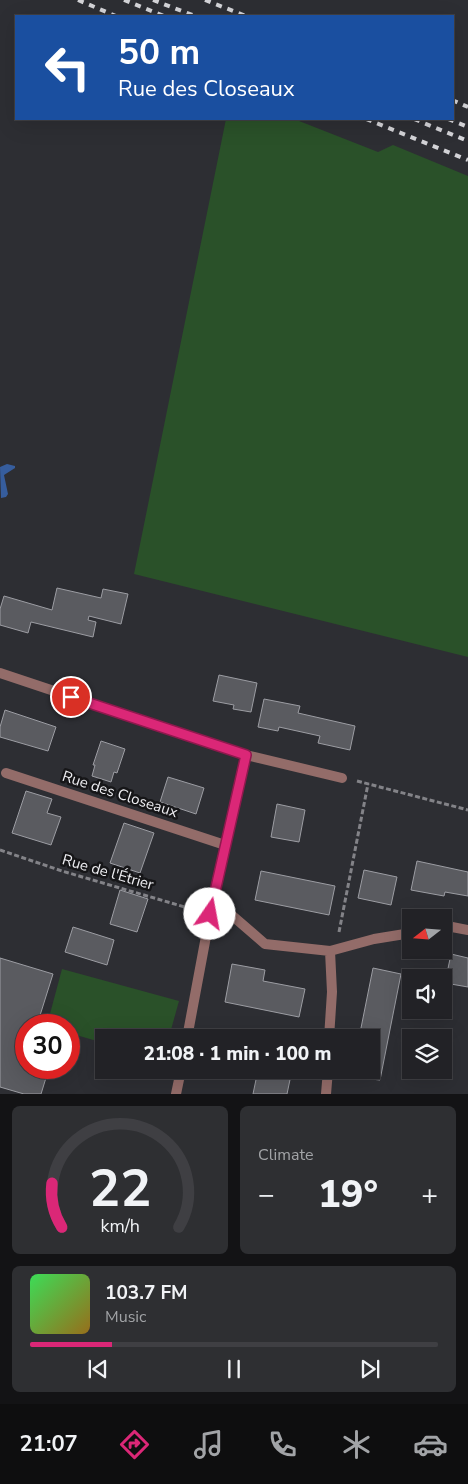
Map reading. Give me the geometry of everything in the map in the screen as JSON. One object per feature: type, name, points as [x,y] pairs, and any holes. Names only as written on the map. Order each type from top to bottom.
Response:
[{"type":"street","points":[[0,673],[246,755],[342,778]]},
{"type":"street","points":[[189,1029],[213,898],[246,755]]},
{"type":"street","name":"Rue des Closeaux","points":[[6,772],[225,844]]},
{"type":"street","points":[[213,898],[265,944],[330,951],[374,939],[402,934]]},
{"type":"street","points":[[452,926],[468,930]]},
{"type":"street","points":[[330,951],[332,992],[330,1029]]},
{"type":"street","points":[[176,1094],[179,1079]]},
{"type":"street","points":[[326,1094],[327,1079]]},
{"type":"path","points":[[342,778],[468,810]]},
{"type":"path","points":[[330,951],[340,931],[368,784]]},
{"type":"path","name":"Rue de l'Étrier","points":[[0,850],[62,871],[210,914]]},
{"type":"green space","points":[[226,120],[297,120],[378,152],[393,145],[468,176],[468,657],[134,574]]},
{"type":"green space","points":[[62,969],[179,1001],[171,1029],[95,1029],[95,1040],[80,1036],[80,1014],[50,1014]]},
{"type":"water","points":[[7,464],[15,466],[15,468],[4,475],[8,494],[6,497],[1,498],[0,467]]},
{"type":"building","points":[[57,588],[101,598],[103,589],[128,594],[121,624],[89,616],[88,620],[96,622],[93,637],[31,622],[28,633],[0,625],[0,609],[4,596],[52,610]]},
{"type":"building","points":[[219,675],[257,683],[251,712],[233,709],[234,705],[213,701]]},
{"type":"building","points":[[264,699],[300,706],[298,713],[355,726],[350,750],[318,743],[320,736],[279,727],[278,731],[258,727]]},
{"type":"building","points":[[5,710],[56,727],[48,751],[0,737],[0,727]]},
{"type":"building","points":[[101,741],[125,749],[117,773],[114,772],[111,782],[92,776],[95,765],[93,765]]},
{"type":"building","points":[[168,777],[204,788],[196,814],[160,802]]},
{"type":"building","points":[[26,791],[52,799],[47,813],[61,817],[51,845],[12,833]]},
{"type":"building","points":[[277,804],[305,810],[299,842],[271,837]]},
{"type":"building","points":[[124,823],[154,833],[140,873],[110,863]]},
{"type":"building","points":[[417,861],[468,872],[468,896],[445,892],[444,896],[411,890]]},
{"type":"building","points":[[364,870],[397,877],[391,905],[358,898]]},
{"type":"building","points":[[261,871],[335,886],[329,915],[255,900]]},
{"type":"building","points":[[120,890],[148,899],[137,932],[110,924]]},
{"type":"building","points":[[73,927],[114,940],[107,965],[65,952]]},
{"type":"building","points":[[452,954],[468,958],[468,987],[452,984],[452,969],[448,969]]},
{"type":"building","points":[[0,958],[53,974],[40,1014],[15,1014],[15,1079],[46,1079],[41,1094],[24,1094],[0,1087]]},
{"type":"building","points":[[232,964],[265,970],[263,981],[305,989],[299,1017],[225,1002]]},
{"type":"building","points":[[373,968],[401,974],[380,1080],[371,1079],[380,1079],[380,1029],[361,1029]]},
{"type":"building","points":[[256,1079],[290,1079],[287,1094],[253,1094]]},
{"type":"railway","points":[[78,0],[114,15]]},
{"type":"railway","points":[[124,0],[162,15]]},
{"type":"railway","points":[[153,0],[192,15]]},
{"type":"railway","points":[[205,0],[243,15]]},
{"type":"railway","points":[[454,101],[468,107]]},
{"type":"railway","points":[[368,120],[468,160]]},
{"type":"railway","points":[[416,120],[468,141]]},
{"type":"railway","points":[[450,120],[468,127]]},
{"type":"route","points":[[71,697],[246,755],[210,914]]}]
